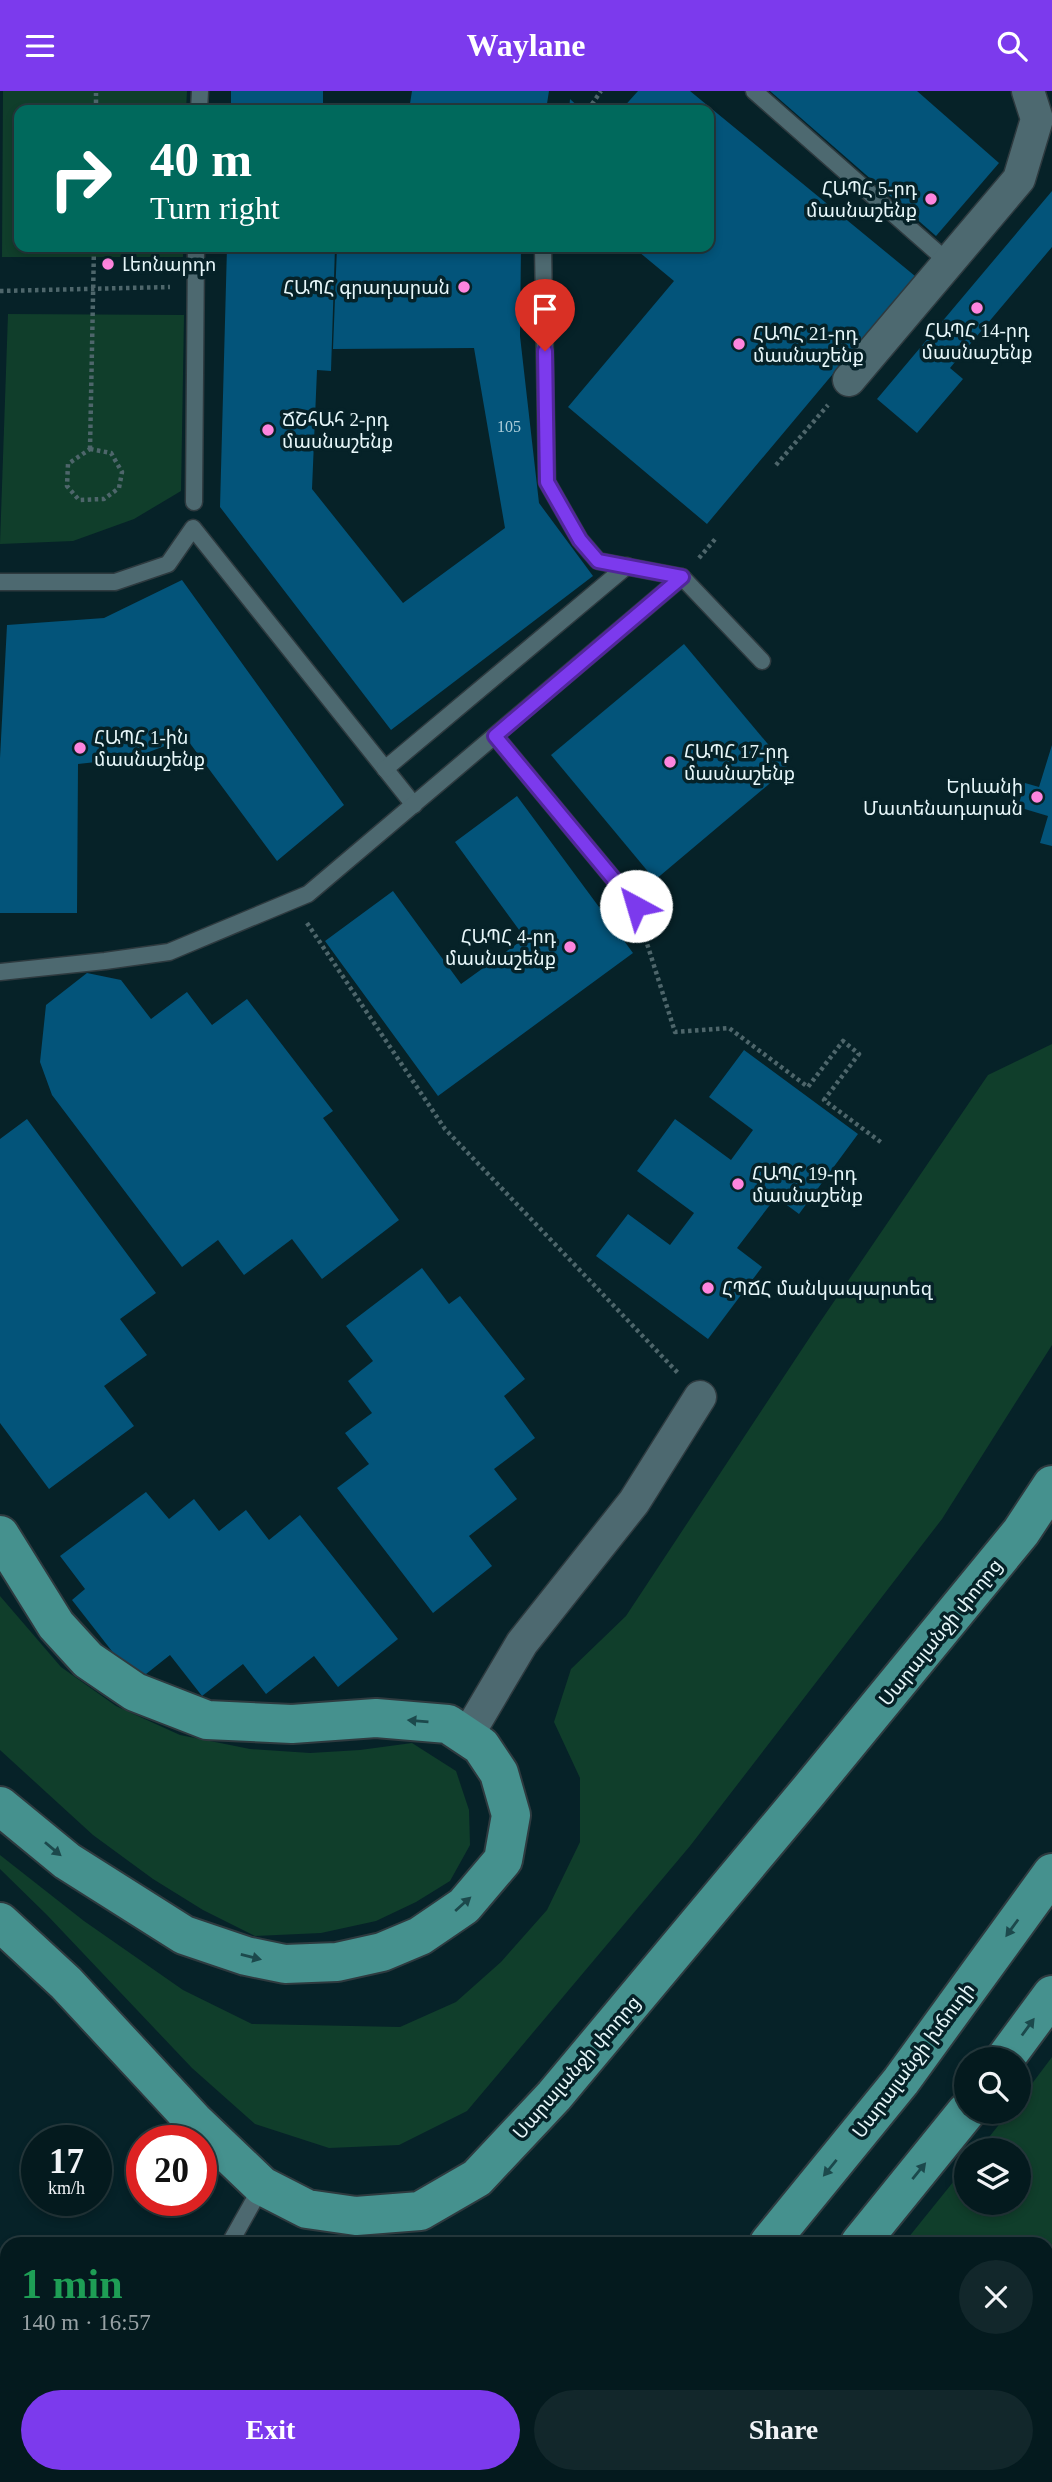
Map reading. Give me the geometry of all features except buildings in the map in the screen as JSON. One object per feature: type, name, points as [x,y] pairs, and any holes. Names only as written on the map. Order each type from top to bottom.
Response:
[{"type":"main road","name":"Սարալանջի փողոց","points":[[0,1922],[66,1983],[194,2121],[262,2186],[307,2209],[356,2216],[420,2211],[477,2178],[554,2096],[799,1804],[1021,1532],[1052,1485]]},
{"type":"main road","points":[[0,1535],[56,1625],[88,1660],[135,1692],[208,1720],[292,1724],[376,1718],[448,1724],[481,1746],[499,1773],[511,1815],[503,1860],[464,1906],[420,1936],[382,1952],[337,1962],[285,1964],[246,1956],[184,1935],[67,1861],[0,1806]]},
{"type":"main road","name":"Սարալանջի խճուղի","points":[[774,2237],[901,2081],[1052,1873]]},
{"type":"main road","points":[[1014,2047],[1052,1995]]},
{"type":"main road","points":[[865,2237],[956,2124]]},
{"type":"street","points":[[849,380],[1019,179],[1037,119],[1028,91]]},
{"type":"street","points":[[467,1736],[522,1643],[634,1502],[701,1397]]},
{"type":"lane","points":[[754,91],[948,262]]},
{"type":"lane","points":[[194,502],[196,252]]},
{"type":"lane","points":[[543,252],[547,482],[580,540],[598,561],[682,577],[762,661]]},
{"type":"lane","points":[[0,582],[115,582],[168,564],[193,528],[414,805]]},
{"type":"lane","points":[[385,769],[627,566]]},
{"type":"lane","points":[[0,972],[170,951],[308,894],[682,577]]},
{"type":"lane","points":[[495,736],[636,906]]},
{"type":"lane","points":[[233,2237],[262,2186]]},
{"type":"path","points":[[96,93],[96,105]]},
{"type":"path","points":[[90,449],[94,252]]},
{"type":"path","points":[[0,291],[195,286]]},
{"type":"path","points":[[776,465],[849,380]]},
{"type":"path","points":[[90,449],[111,453],[122,472],[119,488],[104,499],[79,500],[67,486],[68,464],[90,449]]},
{"type":"path","points":[[293,901],[446,1129],[701,1397]]},
{"type":"path","points":[[636,906],[675,1032],[729,1028],[808,1087],[843,1041],[859,1054],[824,1100],[882,1143]]},
{"type":"green space","points":[[3,91],[187,91],[186,105],[14,105],[14,252],[183,252],[183,257],[2,257]]},
{"type":"green space","points":[[8,314],[184,315],[181,491],[134,519],[73,541],[0,544]]},
{"type":"green space","points":[[1052,1044],[1052,1345],[942,1519],[690,1846],[467,2111],[399,2145],[329,2148],[255,2124],[192,2068],[0,1869],[0,1855],[84,1921],[183,1990],[252,2024],[400,2027],[456,2002],[501,1962],[547,1910],[580,1842],[580,1778],[554,1722],[571,1669],[626,1616],[816,1328],[988,1075]]},
{"type":"green space","points":[[0,1596],[61,1667],[116,1706],[180,1735],[250,1749],[310,1753],[412,1743],[456,1771],[469,1810],[470,1845],[450,1881],[416,1902],[376,1921],[321,1933],[255,1936],[203,1910],[153,1879],[93,1835],[0,1750]]},
{"type":"green space","points":[[1052,2057],[1052,2237],[909,2237],[954,2181],[954,2215],[1031,2215],[1031,2138],[988,2138],[999,2124],[1031,2124],[1031,2085]]},
{"type":"place","name":"ՀԱՊՀ 5-րդ մասնաշենք","points":[[931,199]]},
{"type":"place","name":"Լեոնարդո","points":[[108,264]]},
{"type":"place","name":"ՀԱՊՀ գրադարան","points":[[464,287]]},
{"type":"place","name":"ՀԱՊՀ 14-րդ մասնաշենք","points":[[977,308]]},
{"type":"place","name":"ՀԱՊՀ 21-րդ մասնաշենք","points":[[739,344]]},
{"type":"place","name":"ՃՇհԱհ 2-րդ մասնաշենք","points":[[268,430]]},
{"type":"place","name":"ՀԱՊՀ 1-ին մասնաշենք","points":[[80,748]]},
{"type":"place","name":"ՀԱՊՀ 17-րդ մասնաշենք","points":[[670,762]]},
{"type":"place","name":"Երևանի Մատենադարան","points":[[1037,797]]},
{"type":"place","name":"ՀԱՊՀ 4-րդ մասնաշենք","points":[[570,947]]},
{"type":"place","name":"ՀԱՊՀ 19-րդ մասնաշենք","points":[[738,1184]]},
{"type":"place","name":"ՀՊՃՀ մանկապարտեզ","points":[[708,1288]]},
{"type":"route","points":[[545,351],[547,482],[580,540],[598,561],[682,577],[495,736],[636,906]]}]
